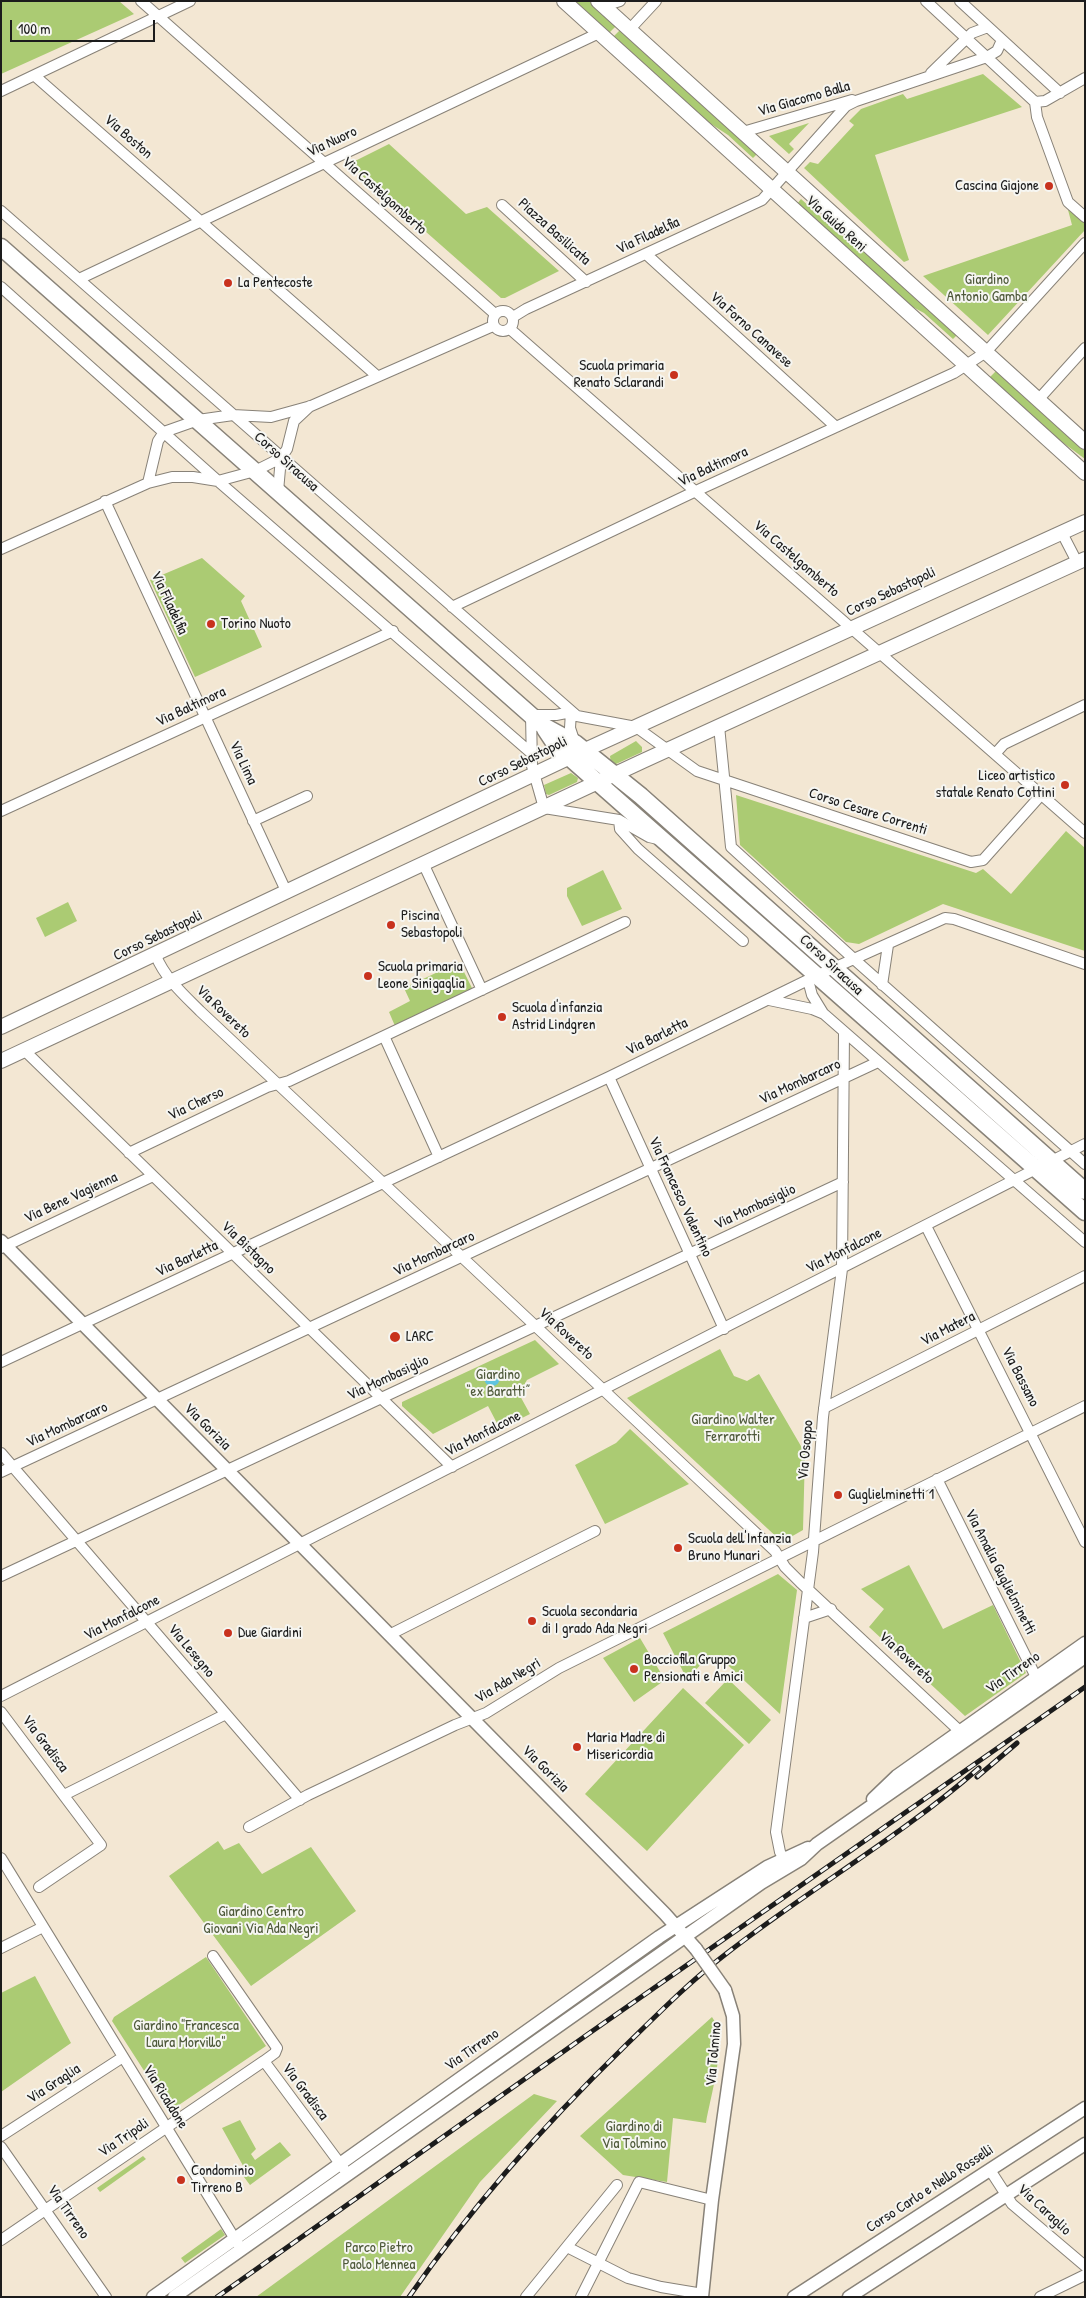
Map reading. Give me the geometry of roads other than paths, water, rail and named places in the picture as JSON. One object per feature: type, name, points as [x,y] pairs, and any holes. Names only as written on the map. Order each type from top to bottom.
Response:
[{"type":"main road","name":"Via Guido Reni","points":[[564,1],[1085,473]]},
{"type":"main road","name":"Via Guido Reni","points":[[601,4],[1085,442]]},
{"type":"main road","name":"Corso Siracusa","points":[[1,247],[536,720],[577,750],[615,774],[1085,1191]]},
{"type":"main road","name":"Corso Sebastopoli","points":[[1,1027],[156,956],[534,775],[577,750],[636,727],[1085,522]]},
{"type":"main road","points":[[1,1061],[170,980],[666,750],[1082,560]]},
{"type":"main road","name":"Corso Siracusa","points":[[577,750],[598,783],[663,840],[812,978],[1085,1212]]},
{"type":"street","name":"Via Castelgomberto","points":[[141,1],[495,314]]},
{"type":"street","points":[[1,91],[190,1]]},
{"type":"street","points":[[601,4],[620,1]]},
{"type":"street","points":[[630,29],[656,1]]},
{"type":"street","points":[[926,1],[1035,102],[1037,117],[1068,202],[1085,217]]},
{"type":"street","points":[[960,1],[1060,93]]},
{"type":"street","name":"Via Giacomo Balla","points":[[926,77],[938,68],[966,38],[979,29],[988,27]]},
{"type":"street","name":"Via Nuoro","points":[[79,280],[599,33]]},
{"type":"street","points":[[987,57],[997,51],[1002,40]]},
{"type":"street","name":"Via Giacomo Balla","points":[[787,171],[838,113],[856,101],[987,57]]},
{"type":"street","name":"Via Boston","points":[[35,76],[200,221]]},
{"type":"street","points":[[1035,102],[1046,101],[1085,78]]},
{"type":"street","name":"Via Giacomo Balla","points":[[743,132],[834,104],[873,95]]},
{"type":"street","name":"Via Filadelfia","points":[[513,317],[757,203],[787,171]]},
{"type":"street","name":"Piazza Basilicata","points":[[502,205],[586,282]]},
{"type":"street","name":"Corso Siracusa","points":[[1,211],[571,712],[586,719],[636,727],[666,750]]},
{"type":"street","points":[[200,221],[378,376]]},
{"type":"street","points":[[986,352],[1085,243]]},
{"type":"street","name":"Via Forno Canavese","points":[[646,254],[836,428]]},
{"type":"street","points":[[1,287],[218,481],[393,631],[530,752]]},
{"type":"street","points":[[506,311],[513,317],[510,329],[502,332],[494,326],[492,319],[495,314],[506,311]]},
{"type":"street","points":[[148,483],[158,440],[164,432],[198,420],[232,415],[271,417],[311,406],[494,326]]},
{"type":"street","name":"Via Castelgomberto","points":[[510,329],[1085,833]]},
{"type":"street","points":[[1038,400],[1085,348]]},
{"type":"street","name":"Via Baltimora","points":[[452,607],[696,491],[950,375],[986,352]]},
{"type":"street","points":[[278,491],[281,458],[287,449],[292,425],[298,416],[311,406]]},
{"type":"street","points":[[1,549],[148,483],[172,477],[193,477],[218,481],[255,471],[281,458]]},
{"type":"street","name":"Via Filadelfia","points":[[105,501],[206,717]]},
{"type":"street","points":[[1062,532],[1082,560]]},
{"type":"street","name":"Via Baltimora","points":[[1,811],[393,631]]},
{"type":"street","points":[[995,754],[1004,744],[1085,705]]},
{"type":"street","points":[[571,712],[570,728],[577,750]]},
{"type":"street","name":"Corso Siracusa","points":[[536,720],[571,712]]},
{"type":"street","name":"Via Lima","points":[[206,717],[286,893]]},
{"type":"street","points":[[536,720],[530,752],[534,775],[544,808]]},
{"type":"street","name":"Corso Siracusa","points":[[719,726],[731,847],[854,960],[1085,1164]]},
{"type":"street","name":"Corso Cesare Correnti","points":[[666,750],[697,771],[724,781],[977,862],[983,860],[1041,795]]},
{"type":"street","points":[[254,822],[307,796]]},
{"type":"street","name":"Corso Siracusa","points":[[544,808],[619,820],[649,837],[663,840]]},
{"type":"street","points":[[619,820],[620,829],[638,849],[743,941]]},
{"type":"street","points":[[423,863],[482,990]]},
{"type":"street","name":"Via Barletta","points":[[1,1362],[233,1255],[382,1182],[609,1077],[812,978],[945,918],[954,919],[1085,964]]},
{"type":"street","points":[[277,1084],[289,1081],[625,922]]},
{"type":"street","points":[[882,985],[888,945]]},
{"type":"street","name":"Via Rovereto","points":[[156,956],[161,968],[170,980],[200,1011],[781,1559],[785,1566],[808,1589],[964,1734]]},
{"type":"street","name":"Corso Siracusa","points":[[812,978],[812,995],[824,1014],[1085,1242]]},
{"type":"street","name":"Corso Siracusa","points":[[768,1000],[812,1009],[824,1014]]},
{"type":"street","name":"Via Osoppo","points":[[785,1863],[776,1832],[814,1542],[824,1408],[842,1269],[844,1032]]},
{"type":"street","points":[[384,1036],[439,1157]]},
{"type":"street","name":"Via Bistagno","points":[[24,1050],[452,1467]]},
{"type":"street","name":"Via Mombarcaro","points":[[1,1472],[878,1062]]},
{"type":"street","name":"Via Francesco Valentino","points":[[609,1077],[724,1329]]},
{"type":"street","name":"Via Cherso","points":[[129,1152],[277,1084]]},
{"type":"street","name":"Via Monfalcone","points":[[1,1696],[1085,1144]]},
{"type":"street","name":"Via Bene Vagienna","points":[[3,1245],[153,1176]]},
{"type":"street","name":"Via Mombasiglio","points":[[1,1576],[843,1182]]},
{"type":"street","name":"Via Bassano","points":[[926,1226],[1085,1542]]},
{"type":"street","name":"Via Gorizia","points":[[3,1245],[472,1718],[681,1932]]},
{"type":"street","name":"Via Matera","points":[[824,1408],[1085,1276]]},
{"type":"street","points":[[781,1559],[1085,1406]]},
{"type":"street","name":"Via Lesegno","points":[[1,1453],[300,1800]]},
{"type":"street","name":"Via Amalia Guglielminetti","points":[[937,1479],[1036,1678]]},
{"type":"street","points":[[389,1635],[595,1531]]},
{"type":"street","name":"Via Ada Negri","points":[[249,1827],[300,1800],[486,1713],[559,1668],[781,1559]]},
{"type":"street","points":[[804,1618],[831,1609]]},
{"type":"street","name":"Via Tirreno","points":[[153,2297],[238,2244],[681,1932],[862,1813],[1036,1678],[1085,1643]]},
{"type":"street","name":"Via Tirreno","points":[[964,1734],[1085,1657]]},
{"type":"street","name":"Via Gradisca","points":[[1,1712],[101,1844],[39,1887]]},
{"type":"street","name":"Via Gradisca","points":[[64,1795],[226,1714]]},
{"type":"street","name":"Via Ricaldone","points":[[1,1858],[238,2244]]},
{"type":"street","points":[[1,1948],[43,1927]]},
{"type":"street","name":"Via Tolmino","points":[[567,2247],[598,2264],[645,2284],[702,2296],[712,2200],[734,2044],[733,2016],[725,1990],[696,1949],[681,1932]]},
{"type":"street","name":"Via Gradisca","points":[[213,1956],[277,2048],[275,2053],[264,2061],[344,2169]]},
{"type":"street","name":"Via Graglia","points":[[1,2136],[123,2056]]},
{"type":"street","name":"Via Tripoli","points":[[1,2240],[264,2061]]},
{"type":"street","name":"Corso Carlo e Nello Rosselli","points":[[794,2297],[1085,2108]]},
{"type":"street","points":[[849,2297],[1085,2144]]},
{"type":"street","name":"Via Tirreno","points":[[1,2147],[106,2297]]},
{"type":"street","name":"Via Caraglio","points":[[990,2170],[1005,2195],[1085,2266]]},
{"type":"street","points":[[581,2297],[639,2182],[712,2200]]},
{"type":"street","points":[[526,2297],[617,2185]]},
{"type":"street","name":"Via Tirreno","points":[[174,2297],[238,2244]]},
{"type":"street","points":[[1040,2297],[1085,2275]]},
{"type":"water","points":[[492,1370],[498,1372],[500,1378],[498,1384],[492,1386],[486,1384],[484,1378],[486,1372]]},
{"type":"railway","points":[[217,2297],[591,2032],[1085,1687]]},
{"type":"railway","points":[[977,1777],[1017,1743]]},
{"type":"railway","points":[[409,2297],[458,2230],[510,2167],[595,2076],[684,1989],[709,1967],[786,1909],[917,1818],[979,1768]]},
{"type":"place","name":"Cascina Giajone","points":[[1049,186]]},
{"type":"place","name":"La Pentecoste","points":[[228,283]]},
{"type":"place","name":"Scuola primaria Renato Sclarandi","points":[[674,375]]},
{"type":"place","name":"Torino Nuoto","points":[[211,624]]},
{"type":"place","name":"Liceo artistico statale Renato Cottini","points":[[1065,785]]},
{"type":"place","name":"Piscina Sebastopoli","points":[[391,925]]},
{"type":"place","name":"Scuola primaria Leone Sinigaglia","points":[[368,976]]},
{"type":"place","name":"Scuola d'infanzia Astrid Lindgren","points":[[502,1017]]},
{"type":"place","name":"LARC","points":[[395,1337]]},
{"type":"place","name":"Guglielminetti 1","points":[[838,1495]]},
{"type":"place","name":"Scuola dell'Infanzia Bruno Munari","points":[[678,1548]]},
{"type":"place","name":"Scuola secondaria di I grado Ada Negri","points":[[532,1621]]},
{"type":"place","name":"Due Giardini","points":[[228,1633]]},
{"type":"place","name":"Bocciofila Gruppo Pensionati e Amici","points":[[634,1669]]},
{"type":"place","name":"Maria Madre di Misericordia","points":[[577,1747]]},
{"type":"place","name":"Condominio Tirreno B","points":[[181,2180]]},
{"type":"park label","name":"Giardino Antonio Gamba","points":[[987,288]]},
{"type":"park label","name":"Giardino “ex Baratti”","points":[[498,1384]]},
{"type":"park label","name":"Giardino Walter Ferrarotti","points":[[733,1428]]},
{"type":"park label","name":"Giardino Centro Giovani Via Ada Negri","points":[[261,1920]]},
{"type":"park label","name":"Giardino \"Francesca Laura Morvillo\"","points":[[186,2034]]},
{"type":"park label","name":"Giardino di Via Tolmino","points":[[634,2136]]},
{"type":"park label","name":"Parco Pietro Paolo Mennea","points":[[379,2256]]}]
